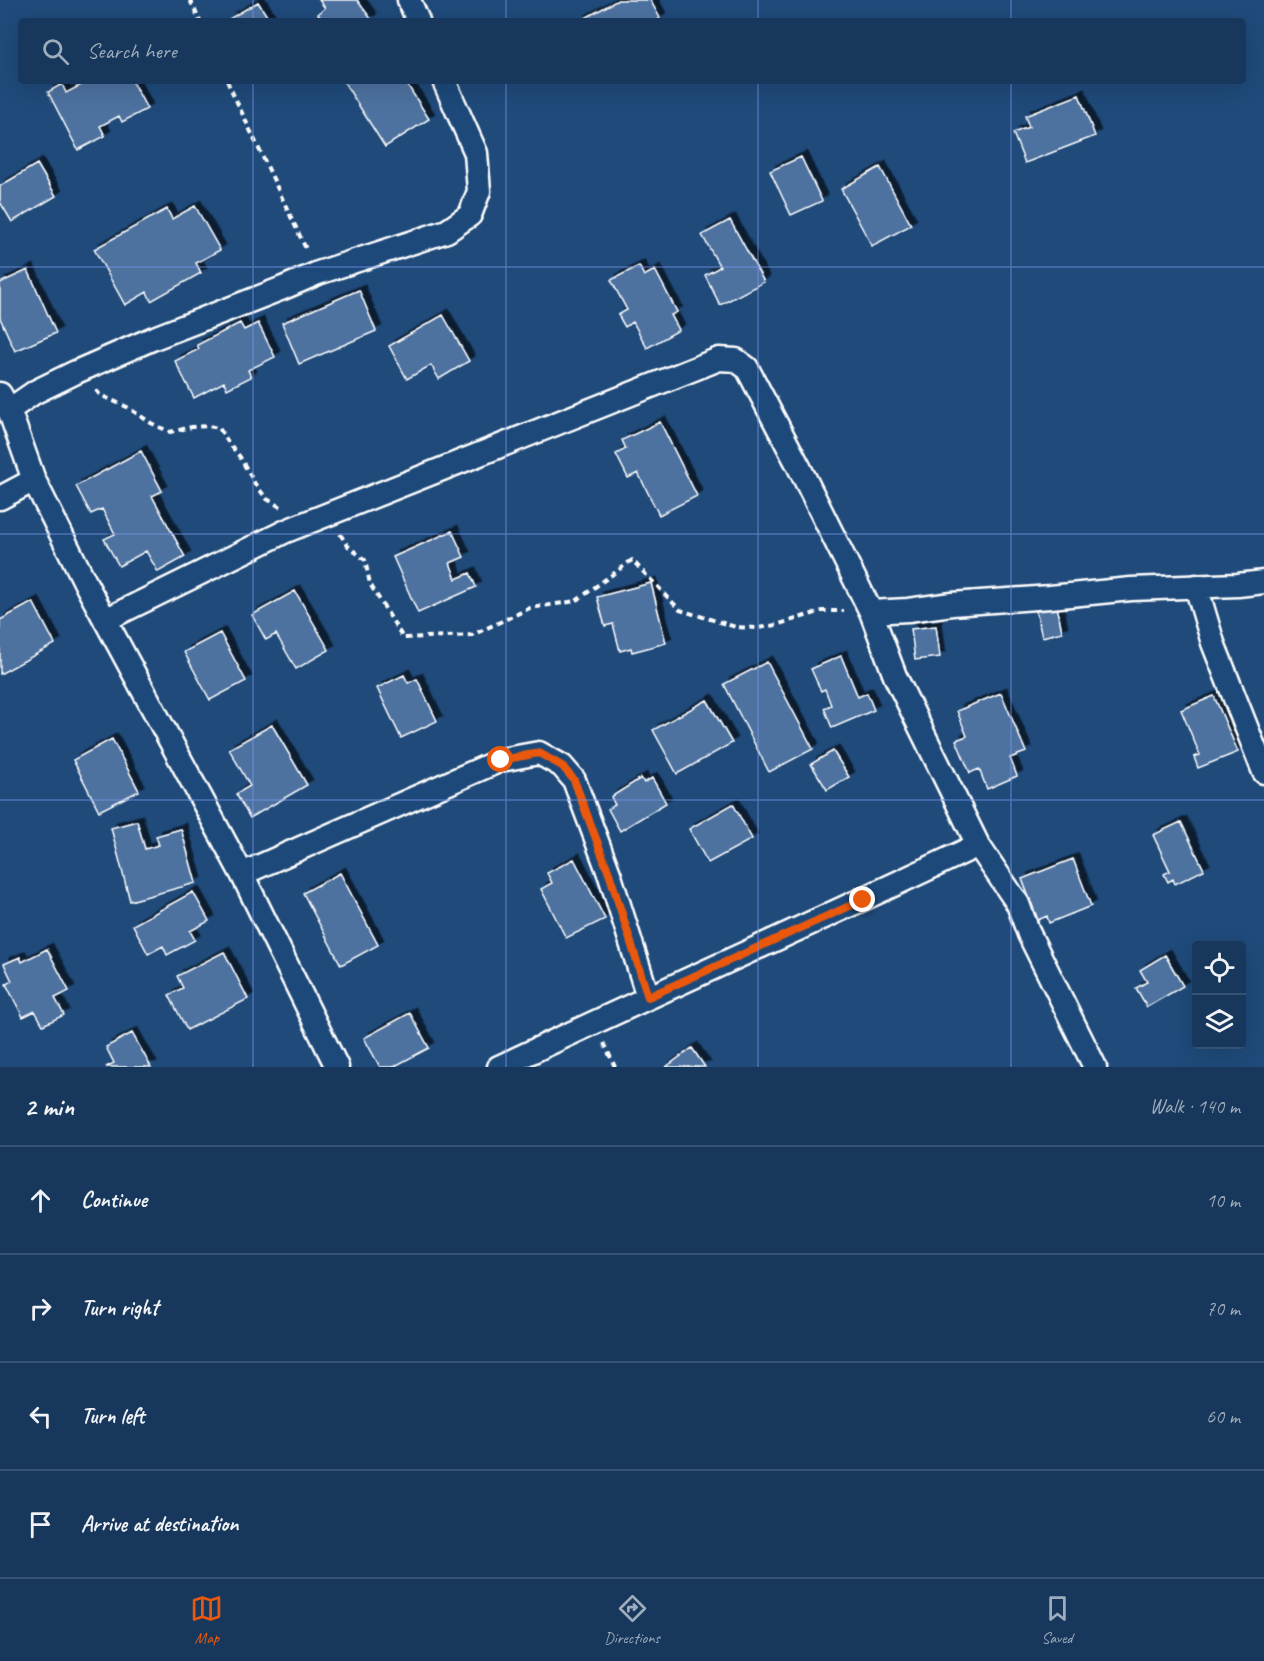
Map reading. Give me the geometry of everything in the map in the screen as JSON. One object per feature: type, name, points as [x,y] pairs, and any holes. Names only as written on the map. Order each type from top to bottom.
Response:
[{"type":"street","points":[[409,0],[417,18]]},
{"type":"street","points":[[337,1067],[242,874],[105,620],[34,480],[4,402],[36,392],[154,338],[318,273],[447,231],[470,215],[479,191],[476,153],[445,84]]},
{"type":"street","points":[[105,620],[286,531],[700,366],[719,359],[736,360],[747,368],[798,465],[871,612],[895,676],[978,845],[1018,904],[1029,934],[1095,1067]]},
{"type":"street","points":[[0,498],[34,480]]},
{"type":"street","points":[[871,612],[1131,589],[1264,582]]},
{"type":"street","points":[[1196,586],[1213,643],[1264,772]]},
{"type":"street","points":[[242,874],[501,760],[539,753],[562,766],[574,780],[610,876],[648,997]]},
{"type":"street","points":[[499,1067],[978,845]]},
{"type":"path","points":[[190,0],[199,18]]},
{"type":"path","points":[[228,84],[318,273]]},
{"type":"path","points":[[76,372],[100,394],[128,407],[151,423],[170,432],[192,426],[219,428],[267,499],[297,520],[286,531]]},
{"type":"path","points":[[338,532],[348,546],[365,560],[370,584],[403,638],[472,635],[530,608],[576,601],[632,560],[680,610],[736,627],[776,626],[822,611],[871,612]]},
{"type":"building","points":[[319,0],[357,0],[370,18],[321,18],[318,14],[325,8]]},
{"type":"building","points":[[618,0],[650,0],[660,18],[585,18]]},
{"type":"building","points":[[258,2],[268,18],[231,18]]},
{"type":"building","points":[[62,84],[66,93],[83,84],[134,84],[147,109],[122,122],[119,116],[100,126],[105,136],[78,150],[48,92]]},
{"type":"building","points":[[345,84],[407,84],[429,119],[385,147]]},
{"type":"building","points":[[1079,95],[1095,136],[1025,163],[1013,133],[1029,127],[1025,116]]},
{"type":"building","points":[[801,157],[822,201],[791,215],[770,171]]},
{"type":"building","points":[[37,164],[56,196],[12,222],[0,202],[0,186]]},
{"type":"building","points":[[880,167],[911,225],[872,246],[841,189]]},
{"type":"building","points":[[195,206],[220,250],[196,263],[201,273],[151,301],[147,292],[125,305],[94,249],[167,209],[172,219]]},
{"type":"building","points":[[730,220],[764,282],[720,305],[705,275],[720,267],[702,235]]},
{"type":"building","points":[[639,266],[644,276],[655,270],[677,312],[671,315],[679,330],[647,348],[633,322],[625,327],[618,315],[627,310],[611,280]]},
{"type":"building","points":[[28,270],[56,333],[15,351],[0,318],[0,283]]},
{"type":"building","points":[[359,290],[376,331],[299,364],[282,323]]},
{"type":"building","points":[[443,315],[469,361],[439,379],[431,365],[407,379],[389,346]]},
{"type":"building","points":[[240,323],[244,330],[258,323],[275,357],[248,370],[251,377],[227,389],[224,382],[194,398],[175,361],[199,349],[197,345]]},
{"type":"building","points":[[660,422],[697,496],[659,515],[638,473],[628,478],[616,454],[626,449],[622,440]]},
{"type":"building","points":[[141,451],[162,491],[152,496],[185,557],[158,572],[146,551],[119,566],[104,539],[115,534],[102,509],[91,514],[76,486]]},
{"type":"building","points":[[452,531],[464,557],[450,563],[456,579],[470,573],[476,587],[418,613],[393,557]]},
{"type":"building","points":[[651,583],[666,643],[632,652],[631,648],[620,651],[613,624],[605,626],[597,597]]},
{"type":"building","points":[[295,591],[329,650],[296,669],[276,634],[266,640],[252,615]]},
{"type":"building","points":[[33,602],[55,644],[0,674],[0,620]]},
{"type":"building","points":[[1057,606],[1062,632],[1042,637],[1036,611]]},
{"type":"building","points":[[936,626],[940,657],[915,660],[911,629]]},
{"type":"building","points":[[220,633],[246,681],[210,700],[184,652]]},
{"type":"building","points":[[841,656],[858,697],[867,693],[874,710],[832,728],[824,708],[831,705],[825,689],[821,691],[811,669]]},
{"type":"building","points":[[767,662],[813,749],[769,772],[724,684]]},
{"type":"building","points":[[404,675],[408,683],[417,679],[437,721],[401,738],[377,688]]},
{"type":"building","points":[[1001,693],[1026,752],[1010,758],[1017,776],[987,789],[979,769],[970,773],[956,740],[967,736],[957,711]]},
{"type":"building","points":[[1214,696],[1238,752],[1198,768],[1194,757],[1200,755],[1181,710]]},
{"type":"building","points":[[707,700],[732,743],[677,774],[653,730]]},
{"type":"building","points":[[272,725],[307,785],[250,818],[236,794],[250,786],[229,749]]},
{"type":"building","points":[[112,739],[139,791],[99,811],[73,760]]},
{"type":"building","points":[[833,751],[849,777],[827,790],[811,764]]},
{"type":"building","points":[[641,778],[644,783],[652,778],[666,803],[620,831],[608,809],[615,805],[611,797]]},
{"type":"building","points":[[733,804],[752,839],[708,863],[689,829]]},
{"type":"building","points":[[137,821],[145,849],[159,845],[156,836],[181,829],[196,883],[130,901],[111,828]]},
{"type":"building","points":[[1181,822],[1204,870],[1175,884],[1173,879],[1168,882],[1164,874],[1170,871],[1153,835]]},
{"type":"building","points":[[574,859],[605,919],[566,938],[541,889],[552,883],[547,873]]},
{"type":"building","points":[[1073,859],[1091,906],[1049,923],[1047,916],[1038,920],[1022,879]]},
{"type":"building","points":[[340,873],[378,945],[341,965],[303,893]]},
{"type":"building","points":[[193,892],[209,921],[190,931],[195,940],[167,955],[163,946],[148,954],[133,925]]},
{"type":"building","points":[[47,949],[69,991],[55,998],[64,1015],[43,1025],[35,1011],[23,1017],[6,984],[12,981],[4,964],[20,957],[22,962]]},
{"type":"building","points":[[224,952],[248,999],[187,1030],[169,995],[183,988],[177,976]]},
{"type":"building","points":[[1165,955],[1183,986],[1147,1007],[1136,988],[1147,982],[1140,970]]},
{"type":"building","points":[[410,1013],[429,1048],[393,1067],[380,1067],[364,1038]]},
{"type":"building","points":[[132,1033],[151,1067],[106,1067],[114,1063],[106,1047]]},
{"type":"building","points":[[692,1048],[705,1067],[666,1067]]},
{"type":"route","points":[[501,760],[539,753],[562,766],[574,780],[610,876],[648,997],[863,900]]}]
